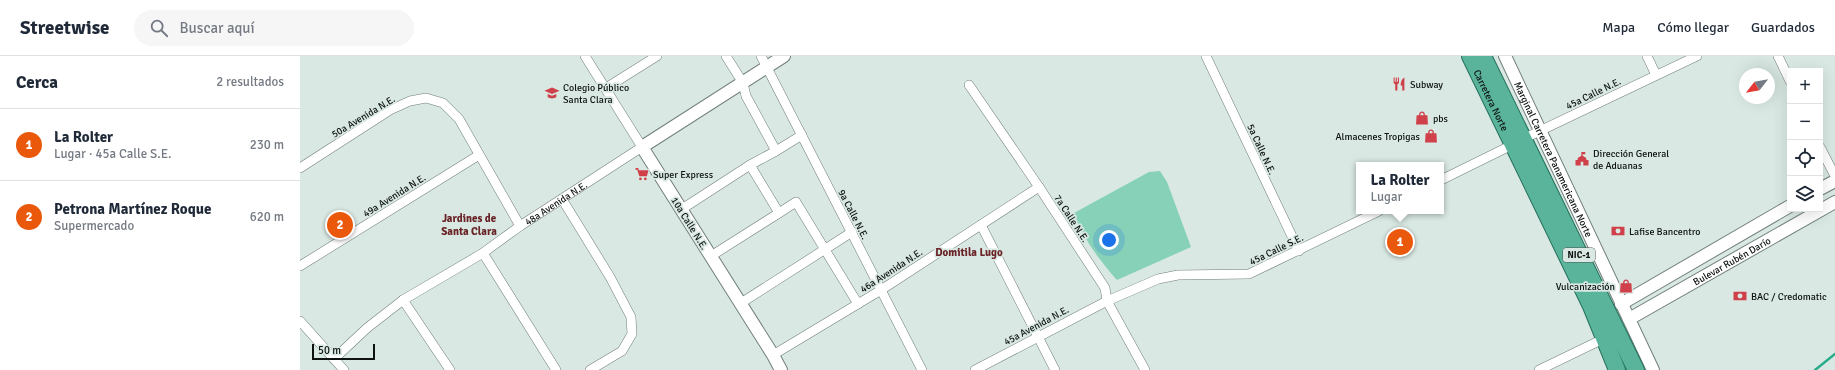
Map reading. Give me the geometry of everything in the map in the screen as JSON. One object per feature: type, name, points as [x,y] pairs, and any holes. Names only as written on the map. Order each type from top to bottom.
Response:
[{"type":"highway","name":"Carretera Norte","points":[[1470,56],[1517,142]]},
{"type":"highway","name":"Carretera Norte","points":[[1483,56],[1517,142]]},
{"type":"highway","name":"NIC-1","points":[[1517,142],[1591,306],[1617,370]]},
{"type":"highway","name":"NIC-1","points":[[1517,142],[1636,370]]},
{"type":"street","name":"10a Calle N.E.","points":[[585,56],[741,303],[781,370]]},
{"type":"street","points":[[606,88],[657,56]]},
{"type":"street","points":[[726,56],[776,150]]},
{"type":"street","points":[[761,56],[767,67]]},
{"type":"street","name":"48a Avenida N.E.","points":[[334,359],[367,328],[404,300],[483,253],[520,226],[784,56]]},
{"type":"street","name":"5a Calle N.E.","points":[[1206,56],[1299,251]]},
{"type":"street","name":"Marginal Carretera Panamericana Norte","points":[[1505,56],[1653,370]]},
{"type":"street","points":[[1647,56],[1656,75],[1697,56]]},
{"type":"street","points":[[1778,56],[1787,75]]},
{"type":"street","name":"9a Calle N.E.","points":[[767,67],[922,370]]},
{"type":"street","name":"45a Calle N.E.","points":[[1540,130],[1656,75]]},
{"type":"street","name":"7a Calle N.E.","points":[[969,85],[1039,187],[1105,288],[1108,301],[1145,370]]},
{"type":"street","name":"50a Avenida N.E.","points":[[300,168],[390,110],[410,101],[426,98],[443,103],[459,119],[479,155]]},
{"type":"street","points":[[1444,178],[1540,130]]},
{"type":"street","points":[[682,209],[750,165],[802,135]]},
{"type":"street","points":[[1823,152],[1835,176]]},
{"type":"street","points":[[479,155],[520,226]]},
{"type":"street","name":"49a Avenida N.E.","points":[[300,266],[479,155]]},
{"type":"street","points":[[750,165],[780,213]]},
{"type":"street","points":[[1823,187],[1835,181]]},
{"type":"street","name":"46a Avenida N.E.","points":[[773,355],[882,290],[1039,187]]},
{"type":"street","points":[[562,199],[610,277],[631,317],[632,334],[622,351],[590,370]]},
{"type":"street","points":[[711,256],[796,202],[858,304]]},
{"type":"street","name":"Bulevar Rubén Darío","points":[[1629,319],[1835,202]]},
{"type":"street","name":"Bulevar Rubén Darío","points":[[1621,304],[1787,208]]},
{"type":"street","name":"45a Calle S.E.","points":[[1108,301],[1158,278],[1178,275],[1249,274],[1373,214]]},
{"type":"street","points":[[981,225],[1037,337],[1056,370]]},
{"type":"street","points":[[741,303],[852,232]]},
{"type":"street","points":[[483,253],[556,370]]},
{"type":"street","points":[[404,300],[450,370]]},
{"type":"street","name":"45a Avenida N.E.","points":[[975,370],[1108,301]]},
{"type":"street","points":[[1591,306],[1610,370]]},
{"type":"street","points":[[300,321],[344,370]]},
{"type":"street","points":[[1538,370],[1601,340]]},
{"type":"green space","points":[[1160,171],[1167,182],[1191,247],[1117,280],[1092,248],[1077,222],[1074,213],[1149,172]]},
{"type":"waterway","points":[[1815,370],[1835,354]]},
{"type":"place","name":"Subway","points":[[1399,84]]},
{"type":"place","name":"Colegio Público Santa Clara","points":[[552,93]]},
{"type":"place","name":"pbs","points":[[1422,118]]},
{"type":"place","name":"Almacenes Tropigas","points":[[1431,136]]},
{"type":"place","name":"Dirección General de Aduanas","points":[[1582,159]]},
{"type":"place","name":"Super Express","points":[[642,174]]},
{"type":"place","name":"Petrona Martínez Roque","points":[[340,225]]},
{"type":"place","name":"Lafise Bancentro","points":[[1618,231]]},
{"type":"place","name":"La Rolter","points":[[1400,242]]},
{"type":"place","name":"Vulcanización","points":[[1626,286]]},
{"type":"place","name":"BAC / Credomatic","points":[[1740,296]]},
{"type":"district","name":"Jardines de Santa Clara","points":[[469,224]]},
{"type":"district","name":"Domitila Lugo","points":[[969,252]]}]
